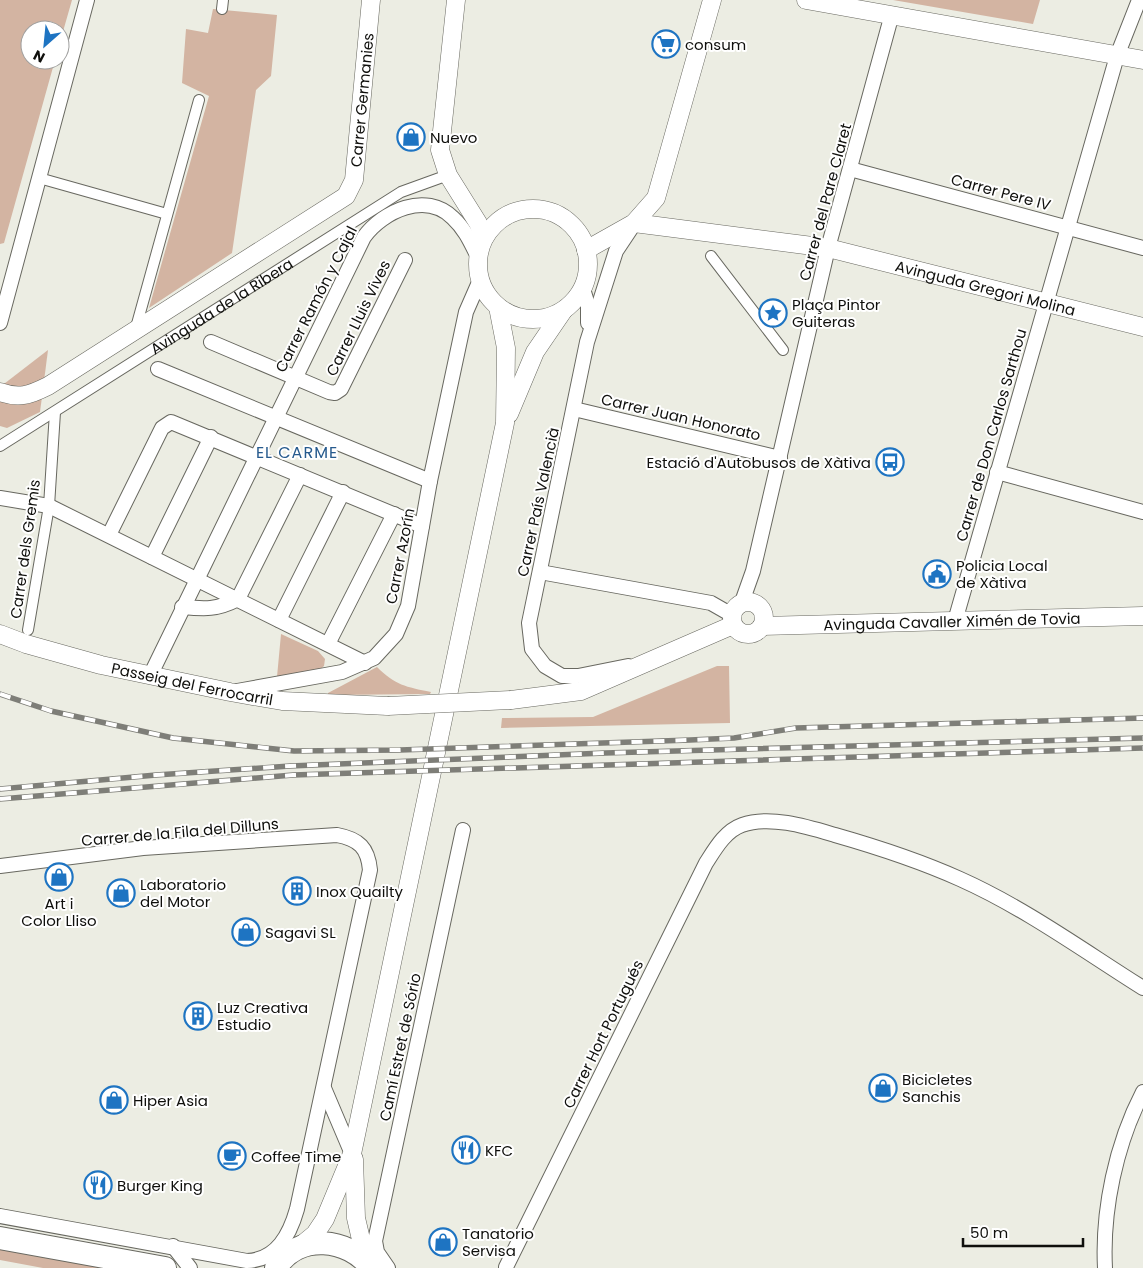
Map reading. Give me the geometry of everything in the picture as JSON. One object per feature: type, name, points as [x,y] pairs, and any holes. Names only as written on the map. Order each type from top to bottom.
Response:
[{"type":"main road","points":[[0,1238],[165,1268]]},
{"type":"main road","points":[[266,1264],[316,1243],[334,1243],[352,1249],[369,1264]]},
{"type":"street","points":[[0,323],[87,0]]},
{"type":"street","name":"Carrer Germanies","points":[[346,196],[354,180],[371,0]]},
{"type":"street","points":[[456,0],[440,150],[448,175],[478,224],[484,238]]},
{"type":"street","points":[[587,342],[616,251],[634,223],[656,198],[712,0]]},
{"type":"street","points":[[806,0],[1143,60]]},
{"type":"street","name":"Carrer de Don Carlos Sarthou","points":[[955,620],[1117,56],[1139,0]]},
{"type":"street","name":"Carrer del Pare Claret","points":[[736,614],[753,571],[828,248],[892,14]]},
{"type":"street","points":[[134,332],[200,100]]},
{"type":"street","name":"Carrer Pere IV","points":[[850,169],[1143,248]]},
{"type":"street","name":"Avinguda de la Ribera","points":[[0,446],[401,192],[448,175]]},
{"type":"street","points":[[39,178],[168,214]]},
{"type":"street","name":"Avinguda de la Ribera","points":[[0,392],[17,397],[29,396],[134,332],[346,196]]},
{"type":"street","name":"Carrer Ramón y Cajal","points":[[150,676],[294,378],[364,237],[374,224],[385,216],[406,207],[436,208],[452,217],[465,232],[478,257]]},
{"type":"street","points":[[298,1249],[315,1234],[325,1219],[353,1149],[505,424],[535,352],[563,311],[583,289],[588,262],[586,250],[580,235],[569,222],[555,214],[539,209],[523,210],[507,215],[494,225],[484,238],[478,257],[480,280],[487,295],[498,307],[512,316],[530,320],[547,318],[563,311]]},
{"type":"street","points":[[586,250],[634,223],[828,248]]},
{"type":"street","name":"Avinguda Gregori Molina","points":[[828,248],[1143,327]]},
{"type":"street","points":[[711,256],[783,350]]},
{"type":"street","name":"Carrer Lluis Vives","points":[[294,378],[329,392],[335,393],[341,389],[404,260]]},
{"type":"street","name":"Carrer Azorín","points":[[230,692],[266,684],[320,677],[342,672],[365,663],[390,642],[404,620],[430,482],[466,312],[480,280]]},
{"type":"street","points":[[583,289],[588,305],[587,342]]},
{"type":"street","points":[[498,307],[506,348],[505,424]]},
{"type":"street","points":[[211,342],[294,378]]},
{"type":"street","name":"Carrer País Valencià","points":[[587,342],[529,624],[532,649],[546,666],[562,676],[578,676],[646,663]]},
{"type":"street","points":[[158,369],[430,482]]},
{"type":"street","name":"Carrer Juan Honorato","points":[[574,409],[780,458]]},
{"type":"street","name":"Carrer dels Gremis","points":[[28,630],[49,506],[55,412]]},
{"type":"street","points":[[109,535],[162,428],[168,422],[177,423],[422,526]]},
{"type":"street","points":[[152,557],[211,437]]},
{"type":"street","points":[[997,472],[1143,512]]},
{"type":"street","points":[[182,607],[213,609],[224,607],[238,599],[300,475]]},
{"type":"street","points":[[279,620],[343,492]]},
{"type":"street","points":[[0,498],[49,506],[365,663]]},
{"type":"street","points":[[328,644],[394,514]]},
{"type":"street","points":[[540,572],[711,603],[736,614]]},
{"type":"street","points":[[646,663],[753,603],[762,610],[764,615],[762,626],[753,633],[747,634],[737,630],[736,614]]},
{"type":"street","name":"Avinguda Cavaller Ximén de Tovia","points":[[762,626],[1143,614]]},
{"type":"street","name":"Passeig del Ferrocarril","points":[[0,634],[59,654],[150,676],[230,692],[298,702],[388,706],[511,700],[581,691],[646,663]]},
{"type":"street","name":"Carrer Hort Portugués","points":[[505,1268],[706,863],[727,835],[742,825],[775,822],[825,832],[868,844],[952,876],[1001,900],[1143,988]]},
{"type":"street","name":"Camí Estret de Sório","points":[[388,1268],[377,1252],[375,1241],[463,830]]},
{"type":"street","name":"Carrer de la Fila del Dilluns","points":[[0,866],[143,848],[337,836],[355,840],[361,844],[369,860],[368,885],[324,1088]]},
{"type":"street","points":[[324,1088],[353,1149],[356,1218],[369,1264]]},
{"type":"street","points":[[0,1216],[266,1264],[266,1257],[291,1231],[324,1088]]},
{"type":"street","points":[[1105,1268],[1106,1228],[1114,1176],[1121,1148],[1143,1092]]},
{"type":"street","points":[[173,1246],[190,1268]]},
{"type":"shaded area","points":[[0,0],[72,0],[66,20],[20,20],[20,70],[52,70],[4,243],[0,244]]},
{"type":"shaded area","points":[[893,0],[1040,0],[1033,24]]},
{"type":"shaded area","points":[[213,9],[277,15],[271,76],[256,90],[232,253],[149,308],[209,96],[182,83],[186,29],[208,33]]},
{"type":"shaded area","points":[[48,350],[40,412],[7,428],[0,426],[0,387]]},
{"type":"shaded area","points":[[281,634],[318,651],[325,659],[324,666],[318,671],[277,677]]},
{"type":"shaded area","points":[[717,666],[729,666],[730,723],[501,728],[502,718],[593,717]]},
{"type":"shaded area","points":[[377,667],[395,682],[431,692],[430,694],[328,695],[328,693]]},
{"type":"shaded area","points":[[0,1245],[121,1268],[43,1268],[0,1260]]},
{"type":"railway","points":[[0,694],[51,711],[173,738],[294,751],[400,750],[690,740],[734,738],[796,728],[1143,718]]},
{"type":"railway","points":[[0,789],[156,775],[290,766],[605,753],[1143,738]]},
{"type":"railway","points":[[0,799],[293,775],[1143,748]]},
{"type":"place","name":"consum","points":[[666,44]]},
{"type":"place","name":"Nuevo","points":[[411,137]]},
{"type":"place","name":"Plaça Pintor Guiteras","points":[[773,313]]},
{"type":"place","name":"Estació d'Autobusos de Xàtiva","points":[[890,462]]},
{"type":"place","name":"Policia Local de Xàtiva","points":[[937,574]]},
{"type":"place","name":"Art i Color Lliso","points":[[59,877]]},
{"type":"place","name":"Inox Quailty","points":[[297,891]]},
{"type":"place","name":"Laboratorio del Motor","points":[[121,893]]},
{"type":"place","name":"Sagavi SL","points":[[246,932]]},
{"type":"place","name":"Luz Creativa Estudio","points":[[198,1016]]},
{"type":"place","name":"Bicicletes Sanchis","points":[[883,1088]]},
{"type":"place","name":"Hiper Asia","points":[[114,1100]]},
{"type":"place","name":"KFC","points":[[466,1150]]},
{"type":"place","name":"Coffee Time","points":[[232,1156]]},
{"type":"place","name":"Burger King","points":[[98,1185]]},
{"type":"place","name":"Tanatorio Servisa","points":[[443,1242]]},
{"type":"district","name":"EL CARME","points":[[297,452]]}]
